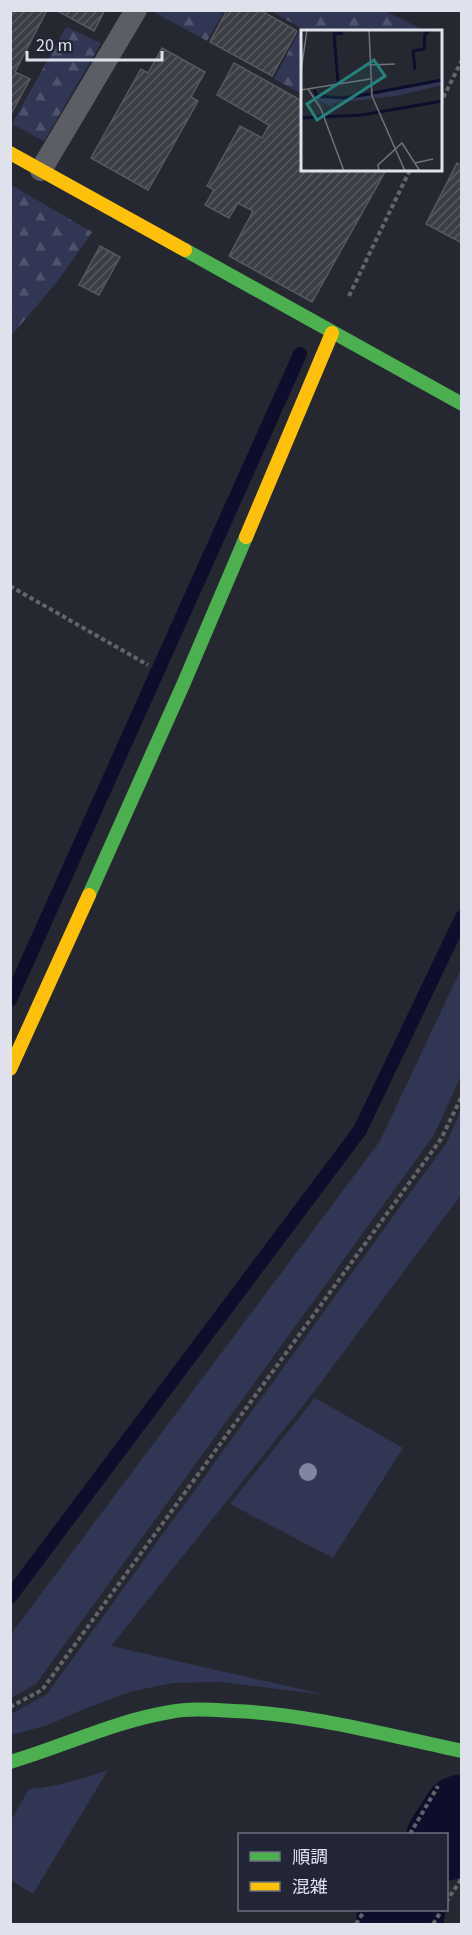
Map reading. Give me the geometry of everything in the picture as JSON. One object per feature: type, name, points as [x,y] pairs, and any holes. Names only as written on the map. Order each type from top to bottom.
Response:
[{"type":"street","points":[[10,153],[462,404]]},
{"type":"street","points":[[10,1069],[183,685],[332,333]]},
{"type":"street","points":[[10,1762],[38,1755],[139,1719],[169,1712],[205,1709],[292,1715],[460,1751]]},
{"type":"lane","points":[[41,170],[136,10]]},
{"type":"path","points":[[442,102],[462,60]]},
{"type":"path","points":[[332,333],[410,171]]},
{"type":"path","points":[[10,586],[149,666]]},
{"type":"path","points":[[10,1707],[42,1690],[441,1138],[462,1096]]},
{"type":"path","points":[[411,1833],[460,1751]]},
{"type":"path","points":[[448,1900],[462,1878]]},
{"type":"path","points":[[433,1924],[441,1911]]},
{"type":"green space","points":[[152,11],[224,11],[207,41]]},
{"type":"green space","points":[[271,11],[385,11],[423,30],[301,30],[301,93],[274,79],[301,28]]},
{"type":"green space","points":[[66,27],[101,43],[44,141],[12,124]]},
{"type":"green space","points":[[11,185],[92,232],[60,278],[11,336]]},
{"type":"green space","points":[[461,969],[461,1076],[434,1135],[36,1684],[11,1698],[11,1634],[380,1141]]},
{"type":"green space","points":[[461,1110],[461,1195],[313,1393],[111,1646],[327,1695],[222,1682],[173,1683],[133,1691],[48,1725],[11,1735],[11,1714],[47,1694],[447,1142]]},
{"type":"green space","points":[[315,1398],[403,1448],[333,1558],[230,1504]]},
{"type":"green space","points":[[108,1770],[33,1894],[11,1880],[11,1820],[29,1789],[69,1782]]},
{"type":"building","points":[[10,10],[47,10],[15,72],[30,79],[10,116]]},
{"type":"building","points":[[56,10],[105,10],[94,31]]},
{"type":"building","points":[[227,10],[260,10],[297,31],[272,76],[210,42]]},
{"type":"building","points":[[162,48],[205,72],[191,97],[198,101],[148,190],[91,158],[141,69],[148,73]]},
{"type":"building","points":[[234,63],[301,100],[301,171],[385,171],[312,302],[229,256],[253,211],[238,203],[229,218],[205,205],[214,190],[207,186],[240,126],[262,138],[269,125],[217,95]]},
{"type":"building","points":[[457,163],[462,166],[462,243],[426,224]]},
{"type":"building","points":[[100,246],[120,257],[99,295],[79,285]]},
{"type":"waterway","points":[[10,1000],[300,354]]},
{"type":"waterway","points":[[10,1597],[360,1130],[462,917]]},
{"type":"waterway","points":[[448,1837],[462,1815]]},
{"type":"waterway","points":[[396,1924],[404,1911]]},
{"type":"traffic: fast","points":[[185,250],[462,404]]},
{"type":"traffic: fast","points":[[89,895],[246,537]]},
{"type":"traffic: fast","points":[[10,1762],[129,1721],[170,1712],[194,1710],[291,1716],[462,1751]]},
{"type":"traffic: slow","points":[[10,153],[185,250]]},
{"type":"traffic: slow","points":[[246,537],[332,333]]},
{"type":"traffic: slow","points":[[10,1069],[89,895]]}]
